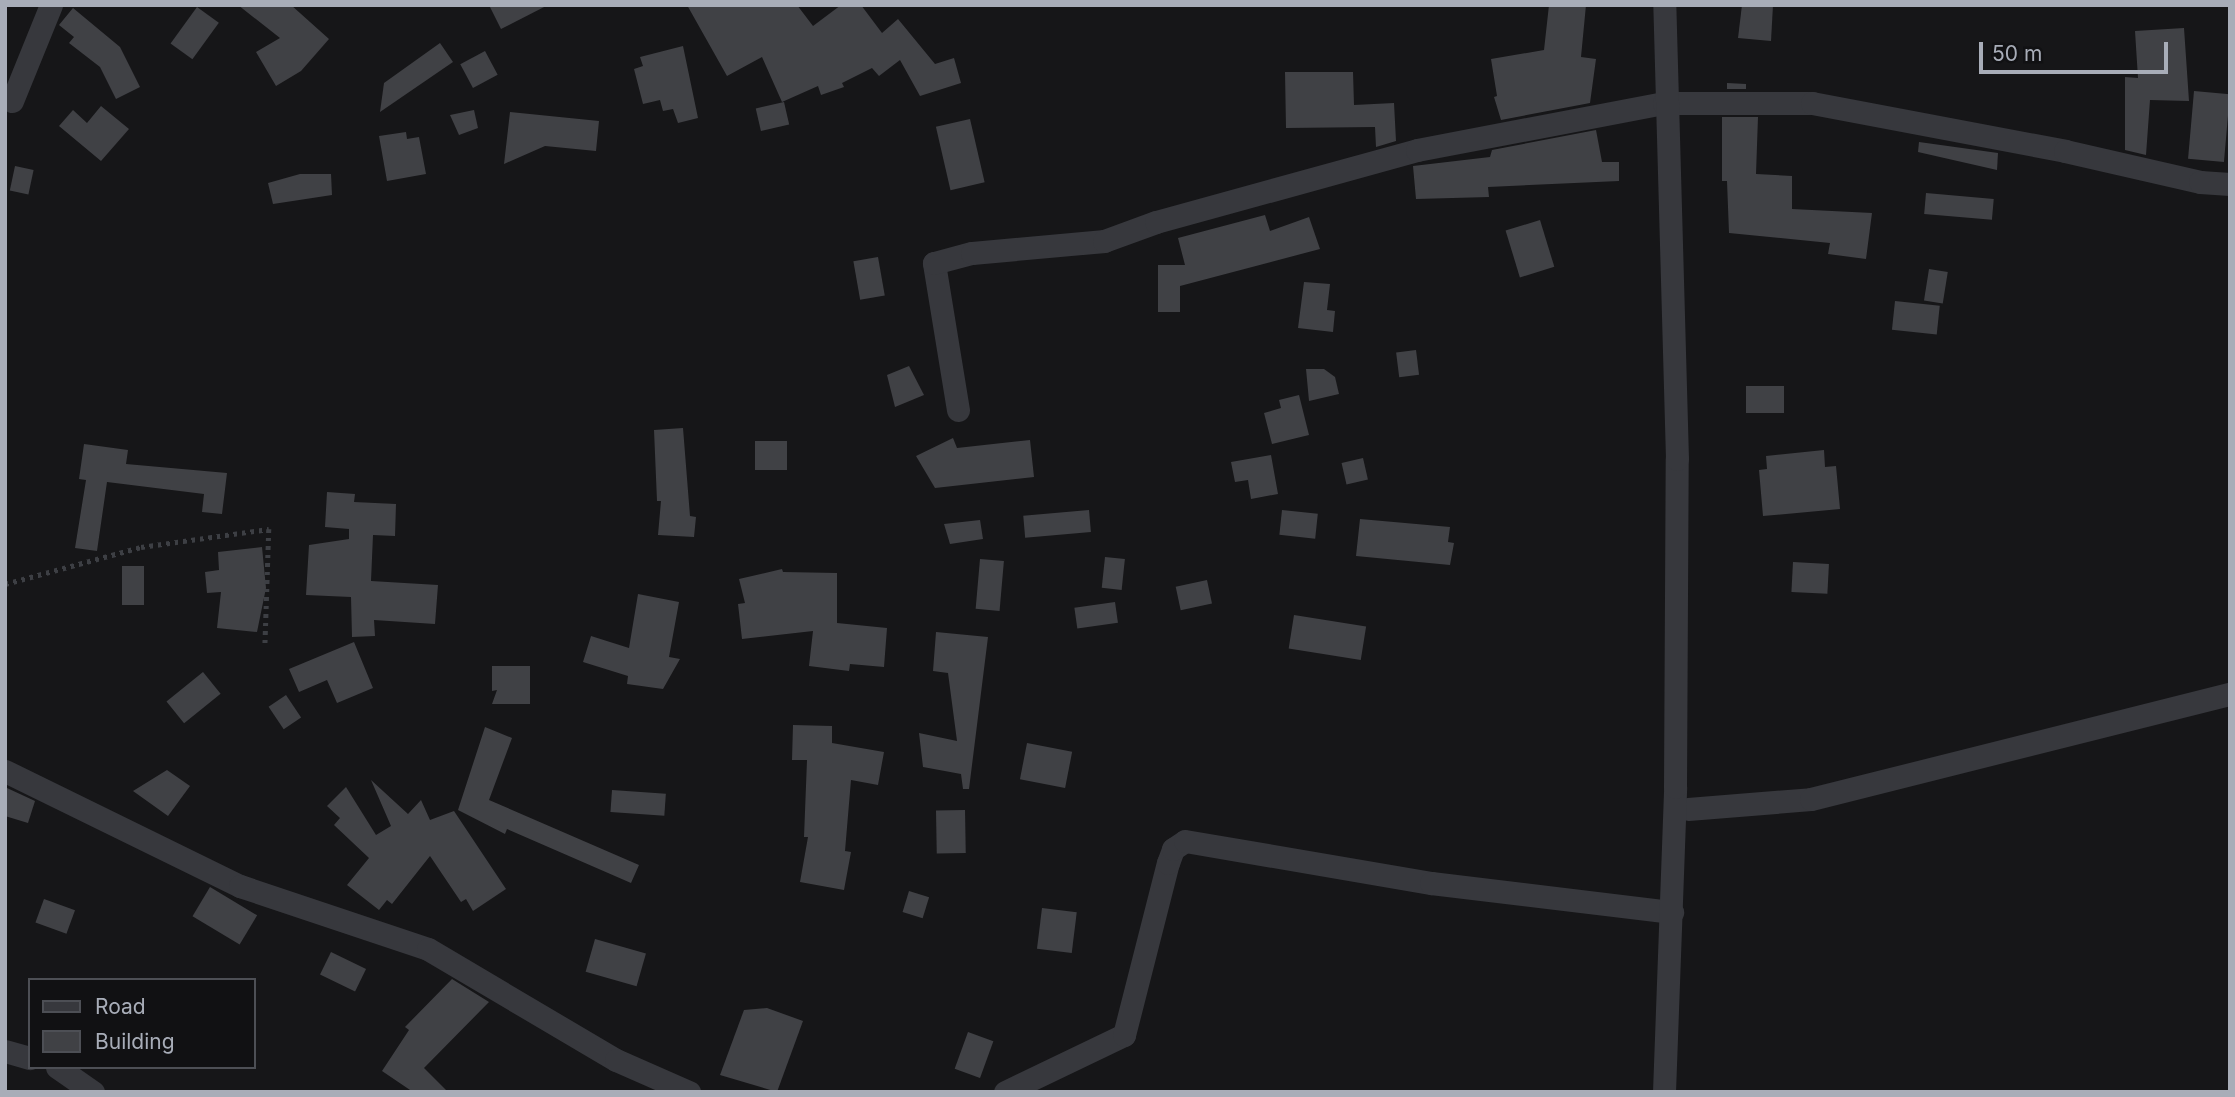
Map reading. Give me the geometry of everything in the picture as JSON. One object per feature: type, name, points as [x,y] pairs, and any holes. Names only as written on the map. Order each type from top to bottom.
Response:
[{"type":"street","points":[[12,101],[51,5]]},
{"type":"street","points":[[1664,5],[1664,103],[1677,459],[1672,912],[1664,1092]]},
{"type":"street","points":[[958,410],[934,263],[972,253],[1104,241],[1156,222],[1417,150],[1664,103],[1812,103],[2065,151],[2200,182],[2230,184]]},
{"type":"street","points":[[1688,810],[1811,799],[2230,694]]},
{"type":"street","points":[[5,771],[240,886],[428,949],[616,1060],[689,1092]]},
{"type":"street","points":[[1005,1092],[1124,1035],[1168,863],[1173,849],[1185,841],[1432,883],[1672,912]]},
{"type":"street","points":[[5,1051],[28,1057]]},
{"type":"street","points":[[60,1069],[93,1092]]},
{"type":"path","points":[[5,584],[141,547],[269,528],[265,647]]},
{"type":"building","points":[[238,5],[291,5],[329,39],[301,71],[276,86],[256,52],[280,38]]},
{"type":"building","points":[[489,5],[548,5],[501,29]]},
{"type":"building","points":[[687,5],[797,5],[813,26],[841,5],[861,5],[882,33],[898,19],[935,64],[954,58],[961,83],[920,96],[900,60],[879,76],[872,68],[842,83],[844,87],[821,95],[818,86],[782,102],[762,57],[727,76]]},
{"type":"building","points":[[1549,5],[1586,5],[1581,57],[1596,59],[1590,103],[1501,120],[1494,97],[1497,96],[1491,59],[1544,50]]},
{"type":"building","points":[[1742,5],[1773,5],[1771,41],[1738,38]]},
{"type":"building","points":[[197,7],[219,23],[192,59],[171,43]]},
{"type":"building","points":[[73,8],[120,47],[140,87],[116,99],[100,67],[69,43],[74,37],[59,25]]},
{"type":"building","points":[[2184,28],[2189,101],[2150,100],[2146,155],[2125,150],[2125,77],[2138,78],[2135,31]]},
{"type":"building","points":[[440,43],[453,62],[380,112],[384,83]]},
{"type":"building","points":[[683,46],[698,118],[678,123],[673,109],[663,111],[660,100],[643,104],[634,69],[643,66],[640,57]]},
{"type":"building","points":[[485,51],[498,75],[473,88],[460,64]]},
{"type":"building","points":[[1285,72],[1353,72],[1354,105],[1394,103],[1396,141],[1376,147],[1375,127],[1286,128]]},
{"type":"building","points":[[1727,83],[1746,84],[1746,89],[1727,89]]},
{"type":"building","points":[[2194,91],[2230,94],[2224,162],[2188,159]]},
{"type":"building","points":[[784,102],[789,124],[761,131],[756,109]]},
{"type":"building","points":[[101,106],[129,129],[101,161],[59,126],[73,110],[87,123]]},
{"type":"building","points":[[474,110],[478,128],[459,135],[450,115]]},
{"type":"building","points":[[510,112],[599,121],[596,151],[545,146],[504,164]]},
{"type":"building","points":[[1722,117],[1758,117],[1756,174],[1792,176],[1792,209],[1872,213],[1866,259],[1828,254],[1830,243],[1729,233],[1727,181],[1722,181]]},
{"type":"building","points":[[970,119],[985,182],[951,190],[936,127]]},
{"type":"building","points":[[1596,130],[1602,162],[1619,162],[1619,181],[1488,187],[1489,197],[1416,199],[1413,166],[1490,157],[1492,150]]},
{"type":"building","points":[[406,132],[407,139],[419,137],[426,174],[387,181],[379,136]]},
{"type":"building","points":[[1919,142],[1998,153],[1997,170],[1918,152]]},
{"type":"building","points":[[15,166],[34,170],[28,194],[10,190]]},
{"type":"building","points":[[300,174],[331,174],[332,195],[273,204],[268,183]]},
{"type":"building","points":[[1926,193],[1994,199],[1992,220],[1924,214]]},
{"type":"building","points":[[1265,215],[1270,231],[1309,217],[1320,249],[1180,286],[1180,312],[1158,312],[1158,265],[1185,265],[1178,238]]},
{"type":"building","points":[[1540,220],[1554,267],[1520,277],[1506,231]]},
{"type":"building","points":[[878,257],[885,295],[860,300],[853,261]]},
{"type":"building","points":[[1929,269],[1948,272],[1943,304],[1924,301]]},
{"type":"building","points":[[1304,282],[1330,284],[1327,310],[1335,311],[1333,332],[1298,328]]},
{"type":"building","points":[[1895,301],[1940,306],[1937,335],[1892,330]]},
{"type":"building","points":[[1416,350],[1419,375],[1399,377],[1396,352]]},
{"type":"building","points":[[909,366],[924,395],[895,407],[887,375]]},
{"type":"building","points":[[1306,369],[1324,369],[1335,377],[1339,394],[1309,401]]},
{"type":"building","points":[[1746,386],[1784,386],[1784,413],[1746,413]]},
{"type":"building","points":[[1299,395],[1309,435],[1272,444],[1264,413],[1281,408],[1279,400]]},
{"type":"building","points":[[683,428],[690,516],[696,517],[694,537],[658,535],[661,501],[657,501],[654,430]]},
{"type":"building","points":[[953,438],[957,448],[1030,440],[1034,477],[935,488],[916,456]]},
{"type":"building","points":[[755,441],[787,441],[787,470],[755,470]]},
{"type":"building","points":[[84,444],[128,450],[126,464],[227,473],[222,514],[202,512],[204,494],[107,482],[97,551],[75,548],[86,480],[79,479]]},
{"type":"building","points":[[1824,450],[1825,467],[1836,466],[1840,509],[1763,516],[1759,470],[1767,469],[1766,456]]},
{"type":"building","points":[[1271,455],[1278,494],[1251,499],[1248,480],[1235,482],[1231,462]]},
{"type":"building","points":[[1363,458],[1368,479],[1347,484],[1342,463]]},
{"type":"building","points":[[327,492],[355,494],[354,502],[396,504],[395,536],[373,535],[371,581],[438,585],[435,624],[374,620],[375,636],[352,637],[351,597],[306,595],[309,545],[349,539],[349,529],[325,527]]},
{"type":"building","points":[[1089,510],[1091,532],[1025,538],[1023,516]]},
{"type":"building","points":[[1282,510],[1318,514],[1315,539],[1279,535]]},
{"type":"building","points":[[1360,519],[1450,527],[1448,542],[1454,543],[1450,565],[1356,556]]},
{"type":"building","points":[[980,520],[983,539],[950,544],[944,524]]},
{"type":"building","points":[[262,547],[266,588],[257,632],[217,628],[221,592],[207,593],[205,572],[219,570],[218,552]]},
{"type":"building","points":[[1105,557],[1125,559],[1122,590],[1102,588]]},
{"type":"building","points":[[980,559],[1004,561],[1000,611],[976,609]]},
{"type":"building","points":[[1793,562],[1829,564],[1827,594],[1791,592]]},
{"type":"building","points":[[122,566],[144,566],[144,605],[122,605]]},
{"type":"building","points":[[782,569],[783,572],[837,573],[837,623],[887,628],[884,667],[850,664],[849,671],[809,666],[813,631],[742,639],[738,604],[745,603],[739,579]]},
{"type":"building","points":[[1207,580],[1212,603],[1181,610],[1176,587]]},
{"type":"building","points":[[638,594],[679,602],[669,657],[680,659],[663,689],[627,684],[628,676],[583,662],[591,636],[629,648]]},
{"type":"building","points":[[1115,602],[1118,623],[1077,629],[1074,608]]},
{"type":"building","points":[[1294,615],[1366,626],[1361,660],[1289,649]]},
{"type":"building","points":[[936,632],[988,637],[969,789],[963,789],[961,774],[923,767],[919,733],[957,741],[948,673],[933,671]]},
{"type":"building","points":[[354,642],[373,688],[337,703],[327,680],[299,692],[289,669]]},
{"type":"building","points":[[492,666],[530,666],[530,704],[492,704],[497,690],[492,691]]},
{"type":"building","points":[[203,672],[221,694],[184,723],[166,702]]},
{"type":"building","points":[[286,695],[301,717],[284,729],[269,707]]},
{"type":"building","points":[[793,725],[832,726],[832,743],[884,752],[878,785],[851,780],[845,851],[851,852],[844,890],[800,882],[808,837],[804,837],[807,760],[792,760]]},
{"type":"building","points":[[485,727],[512,738],[489,800],[639,865],[631,883],[507,829],[505,834],[458,810]]},
{"type":"building","points":[[1027,743],[1072,752],[1065,788],[1020,779]]},
{"type":"building","points":[[167,770],[190,786],[168,816],[133,791]]},
{"type":"building","points":[[371,780],[408,814],[421,800],[430,820],[454,811],[506,889],[473,911],[466,899],[461,902],[430,856],[392,904],[387,900],[379,910],[347,885],[369,858],[334,825],[340,818],[327,806],[346,787],[376,835],[391,826]]},
{"type":"building","points":[[7,788],[35,801],[28,823],[5,816]]},
{"type":"building","points":[[612,790],[666,794],[664,816],[610,812]]},
{"type":"building","points":[[965,810],[966,853],[937,853],[936,811]]},
{"type":"building","points":[[210,887],[257,915],[240,944],[192,916]]},
{"type":"building","points":[[909,891],[929,897],[923,918],[903,912]]},
{"type":"building","points":[[44,899],[75,910],[66,934],[35,922]]},
{"type":"building","points":[[1042,908],[1077,912],[1072,953],[1037,949]]},
{"type":"building","points":[[595,939],[646,954],[637,986],[586,972]]},
{"type":"building","points":[[331,952],[366,969],[355,992],[320,974]]},
{"type":"building","points":[[452,979],[489,1002],[424,1068],[448,1092],[413,1092],[382,1071],[409,1030],[405,1027]]},
{"type":"building","points":[[767,1008],[803,1021],[777,1092],[720,1075],[744,1010]]},
{"type":"building","points":[[968,1032],[993,1041],[980,1078],[955,1069]]}]
